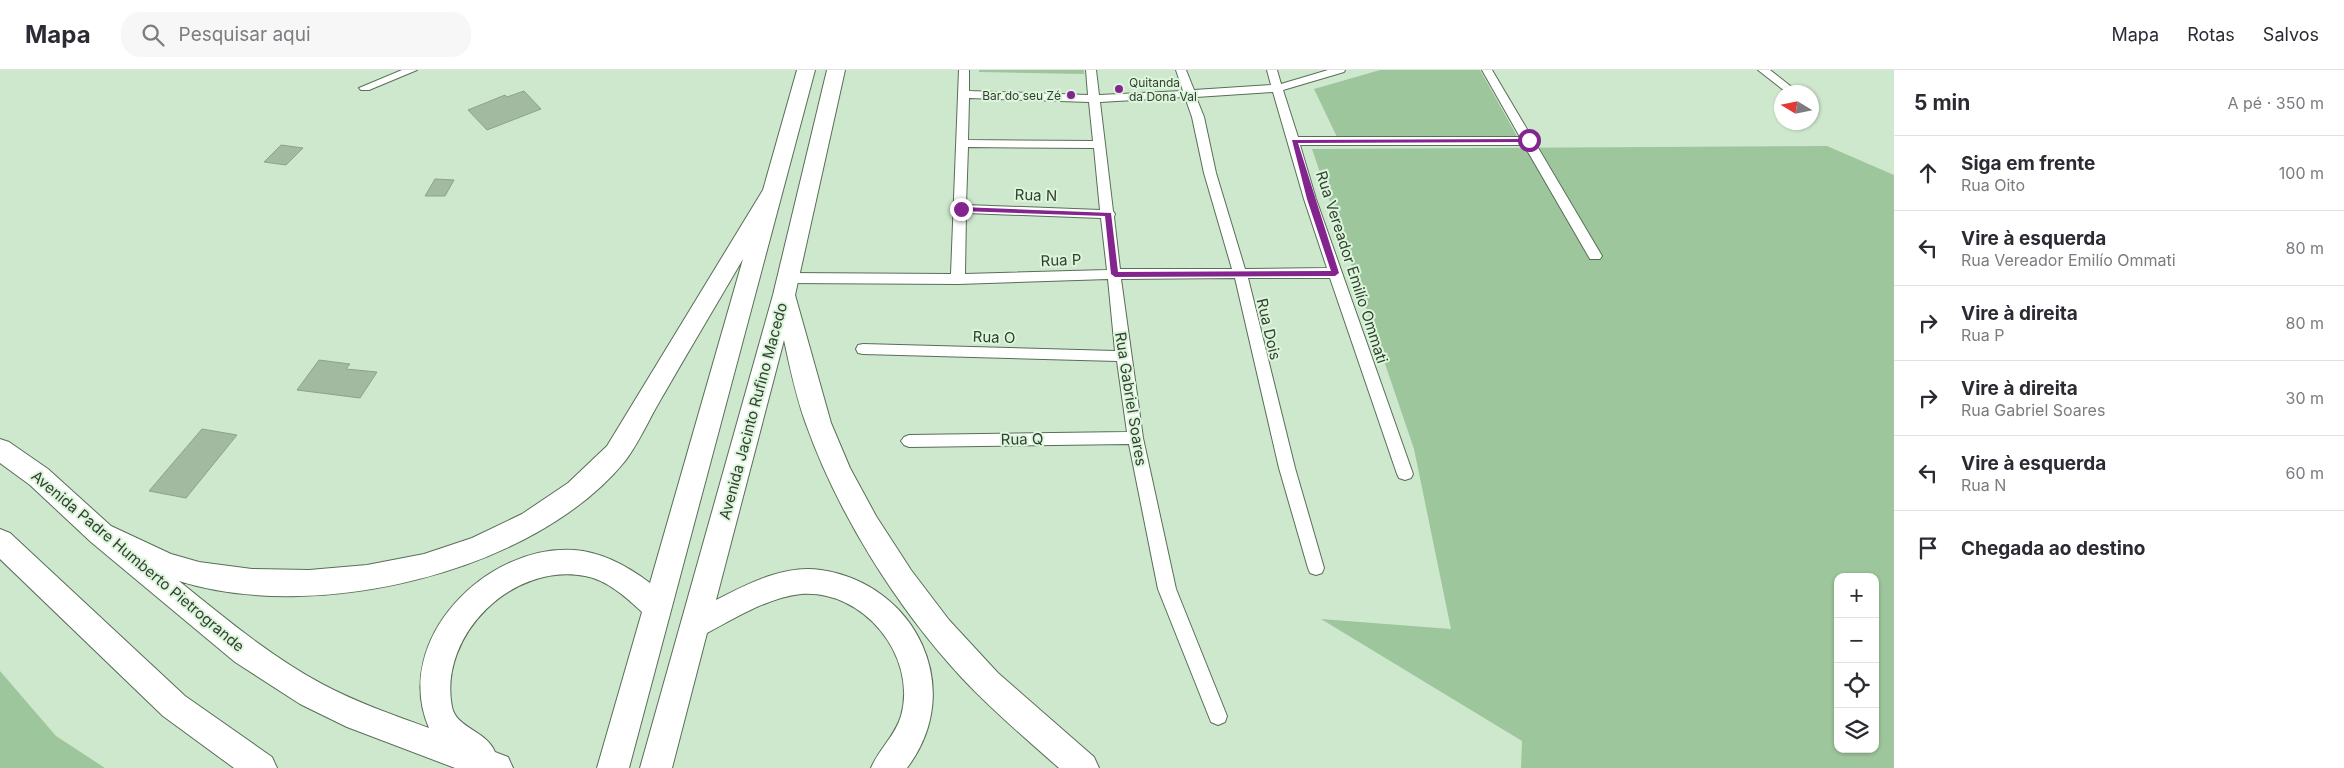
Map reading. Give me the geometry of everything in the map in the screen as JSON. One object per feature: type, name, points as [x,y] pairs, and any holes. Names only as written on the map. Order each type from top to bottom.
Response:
[{"type":"main road","points":[[616,757],[656,606],[806,70]]},
{"type":"main road","points":[[812,70],[813,83],[808,110],[817,110],[829,100]]},
{"type":"main road","name":"Avenida Jacinto Rufino Macedo","points":[[659,759],[786,287],[836,70]]},
{"type":"main road","points":[[101,534],[167,565],[200,574],[285,583],[340,582],[383,576],[451,558],[514,533],[562,504],[598,475],[616,453],[771,193]]},
{"type":"main road","points":[[786,287],[811,400],[824,440],[849,492],[882,546],[930,618],[958,652],[1006,701],[1083,768]]},
{"type":"main road","name":"Avenida Padre Humberto Pietrogrande","points":[[0,449],[39,477],[101,534],[245,652],[311,694],[358,717],[498,768]]},
{"type":"main road","points":[[0,466],[39,477]]},
{"type":"main road","points":[[0,540],[174,706],[261,768]]},
{"type":"main road","points":[[498,768],[453,734],[442,722],[434,683],[437,662],[448,637],[478,596],[499,581],[516,573],[547,564],[573,562],[608,570],[656,606]]},
{"type":"main road","points":[[696,624],[754,593],[793,582],[819,582],[852,589],[883,611],[900,632],[912,652],[919,675],[919,696],[908,741],[887,768]]},
{"type":"street","points":[[366,88],[412,70]]},
{"type":"street","points":[[958,279],[964,70]]},
{"type":"street","name":"Rua Gabriel Soares","points":[[1092,70],[1123,356],[1135,438],[1167,589],[1218,716]]},
{"type":"street","name":"Rua Dois","points":[[1181,70],[1198,116],[1210,173],[1240,273],[1287,468],[1316,568]]},
{"type":"street","name":"Rua Vereador Emilío Ommati","points":[[1272,70],[1310,199],[1405,474]]},
{"type":"street","points":[[963,94],[1096,99],[1191,94],[1278,88],[1340,70]]},
{"type":"street","points":[[1487,70],[1595,256]]},
{"type":"street","points":[[1763,70],[1783,85]]},
{"type":"street","points":[[1294,141],[1529,140]]},
{"type":"street","points":[[963,143],[1100,146]]},
{"type":"street","name":"Rua N","points":[[961,209],[1109,214]]},
{"type":"street","name":"Rua P","points":[[786,287],[1115,274],[1335,273]]},
{"type":"street","name":"Rua O","points":[[863,349],[1123,356]]},
{"type":"street","name":"Rua Q","points":[[910,441],[1135,438]]},
{"type":"green space","points":[[979,70],[1084,70],[1084,74],[979,72]]},
{"type":"green space","points":[[1380,70],[1480,70],[1517,136],[1337,137],[1314,89]]},
{"type":"green space","points":[[1827,146],[1894,175],[1894,768],[1521,768],[1522,741],[1321,619],[1451,629],[1414,449],[1312,149]]},
{"type":"green space","points":[[0,671],[56,736],[105,768],[0,768]]},
{"type":"building","points":[[524,91],[541,109],[487,130],[468,110],[505,95],[507,97]]},
{"type":"building","points":[[281,145],[303,148],[286,165],[264,162]]},
{"type":"building","points":[[435,179],[454,180],[445,196],[425,196]]},
{"type":"building","points":[[319,360],[350,364],[346,369],[377,372],[360,398],[297,390]]},
{"type":"building","points":[[202,429],[237,435],[186,498],[149,491]]},
{"type":"place","name":"Quitanda da Dona Val","points":[[1119,89]]},
{"type":"place","name":"Bar do seu Zé","points":[[1071,95]]},
{"type":"route","points":[[961,209],[1109,214],[1115,274],[1335,273],[1310,199],[1294,141],[1529,140]]}]
